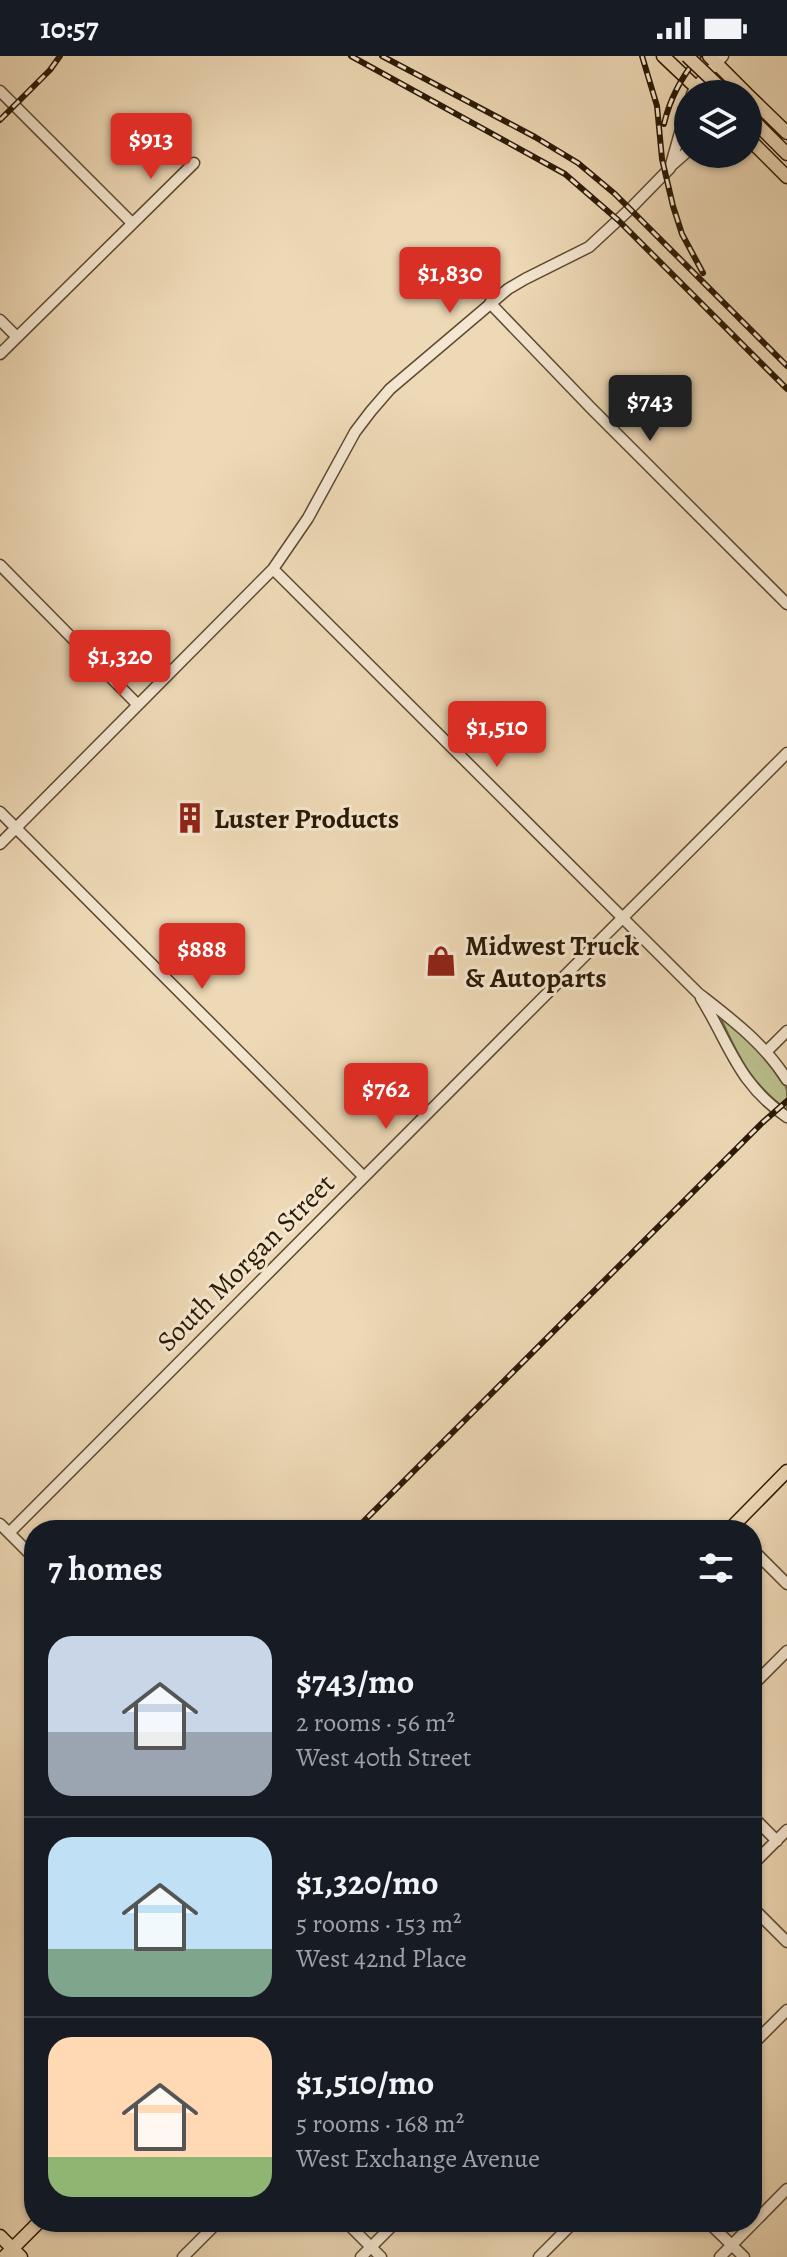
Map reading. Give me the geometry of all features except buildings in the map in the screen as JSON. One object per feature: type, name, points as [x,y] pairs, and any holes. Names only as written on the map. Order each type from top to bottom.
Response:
[{"type":"main road","points":[[663,56],[686,80]]},
{"type":"main road","points":[[687,56],[712,80]]},
{"type":"main road","points":[[716,58],[736,80]]},
{"type":"main road","points":[[762,108],[787,133]]},
{"type":"main road","points":[[762,129],[787,154]]},
{"type":"main road","points":[[762,152],[787,177]]},
{"type":"main road","points":[[740,1520],[787,1471]]},
{"type":"main road","points":[[0,2236],[13,2254],[31,2232]]},
{"type":"street","points":[[704,80],[716,58]]},
{"type":"street","points":[[0,91],[132,223]]},
{"type":"street","points":[[670,168],[674,154]]},
{"type":"street","points":[[0,354],[194,163]]},
{"type":"street","points":[[0,844],[273,569],[308,518],[355,432],[390,389],[490,303],[525,279],[589,247],[674,164]]},
{"type":"street","points":[[490,303],[787,604]]},
{"type":"street","points":[[0,320],[17,337]]},
{"type":"street","points":[[0,565],[138,705]]},
{"type":"street","points":[[273,569],[698,993],[766,1052],[787,1080]]},
{"type":"street","name":"South Morgan Street","points":[[9,1533],[787,753]]},
{"type":"street","points":[[0,812],[364,1177]]},
{"type":"street","points":[[698,993],[747,1082],[787,1117]]},
{"type":"street","points":[[766,1052],[787,1031]]},
{"type":"street","points":[[0,1524],[24,1548]]},
{"type":"street","points":[[762,1559],[787,1584]]},
{"type":"street","points":[[762,1676],[787,1651]]},
{"type":"street","points":[[762,1826],[777,1841]]},
{"type":"street","points":[[762,1855],[787,1830]]},
{"type":"street","points":[[762,1917],[787,1942]]},
{"type":"street","points":[[762,2035],[787,2010]]},
{"type":"street","points":[[762,2214],[787,2189]]},
{"type":"street","points":[[183,2257],[208,2232]]},
{"type":"street","points":[[356,2232],[381,2257]]},
{"type":"street","points":[[361,2257],[386,2232]]},
{"type":"street","points":[[539,2257],[564,2232]]},
{"type":"street","points":[[718,2232],[744,2257]]},
{"type":"street","points":[[720,2257],[745,2232]]},
{"type":"green space","points":[[724,1019],[778,1073],[787,1091],[787,1110],[764,1090],[748,1070],[722,1021]]},
{"type":"railway","points":[[0,120],[60,56]]},
{"type":"railway","points":[[351,56],[565,174],[618,220],[787,389]]},
{"type":"railway","points":[[382,56],[578,163],[615,194],[787,366]]},
{"type":"railway","points":[[642,56],[657,106],[662,159],[673,206],[682,234],[703,273]]},
{"type":"railway","points":[[664,124],[677,88],[699,56]]},
{"type":"railway","points":[[365,1520],[787,1101]]},
{"type":"place","name":"Luster Products","points":[[190,818]]},
{"type":"place","name":"Midwest Truck & Autoparts","points":[[441,961]]}]
